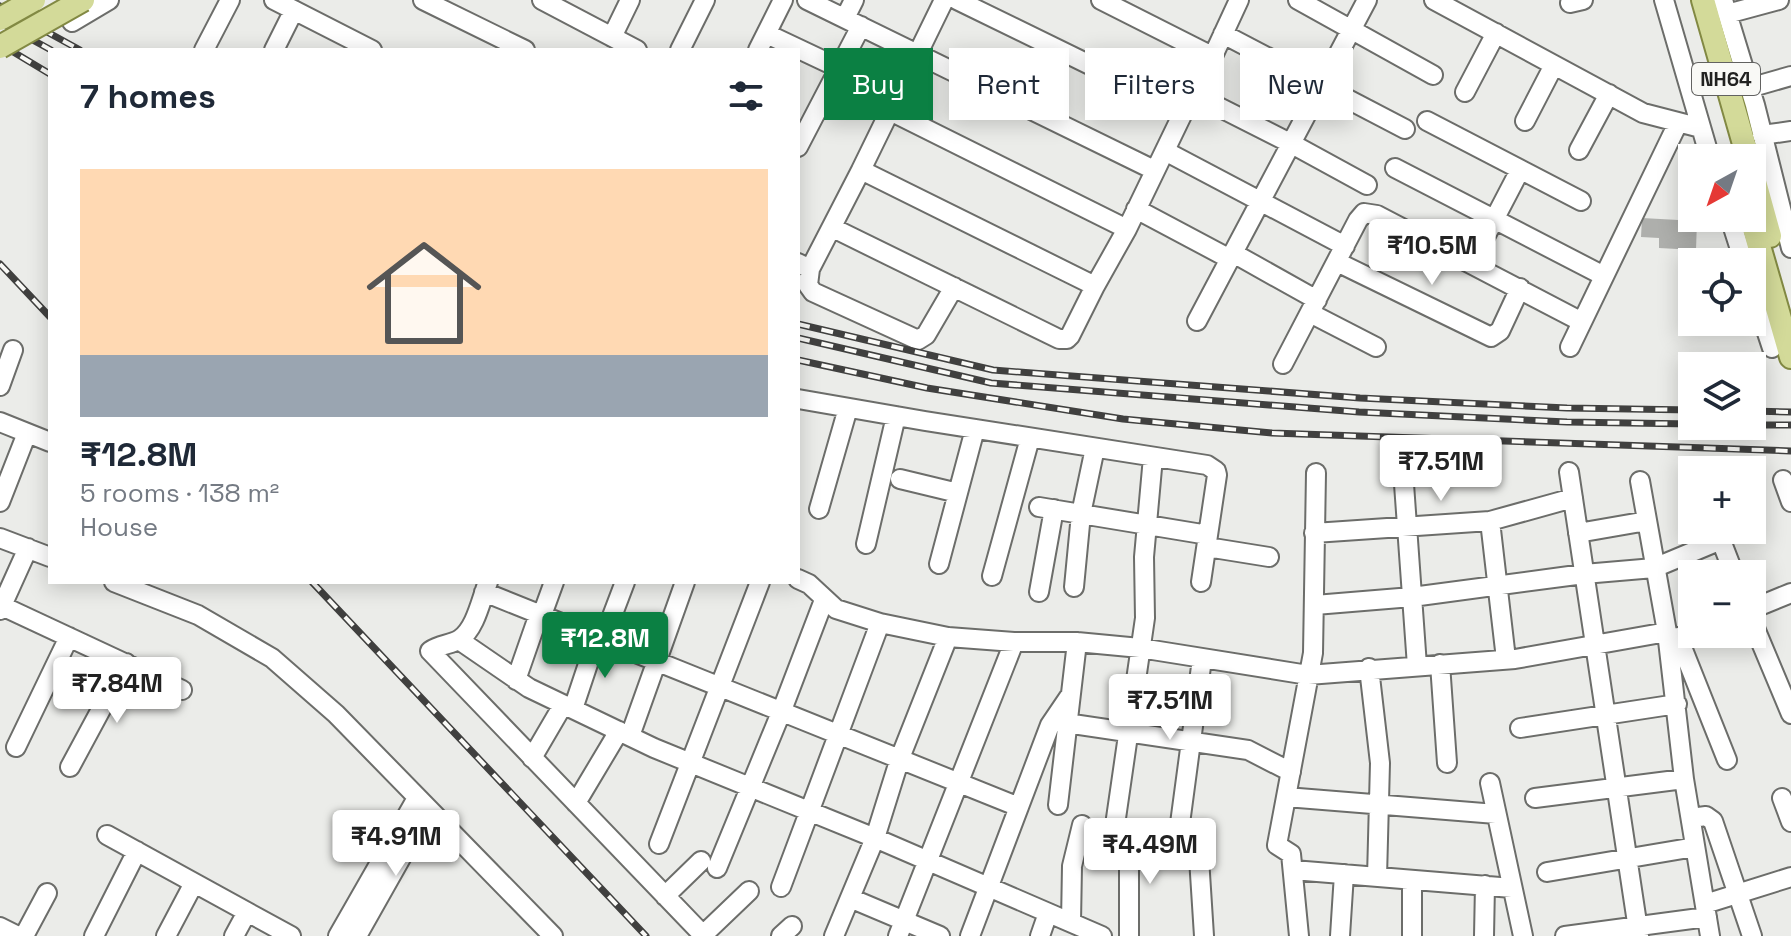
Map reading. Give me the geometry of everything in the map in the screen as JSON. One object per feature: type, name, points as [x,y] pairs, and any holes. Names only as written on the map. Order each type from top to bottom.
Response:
[{"type":"main road","points":[[0,19],[34,0]]},
{"type":"main road","points":[[0,47],[83,0]]},
{"type":"main road","name":"NH64","points":[[1692,0],[1731,144]]},
{"type":"main road","name":"NH64","points":[[1703,0],[1744,144]]},
{"type":"main road","points":[[1766,221],[1791,309]]},
{"type":"main road","points":[[1754,232],[1781,352]]},
{"type":"street","points":[[72,22],[109,0]]},
{"type":"street","points":[[205,48],[230,0]]},
{"type":"street","points":[[274,0],[359,47]]},
{"type":"street","points":[[423,0],[521,48]]},
{"type":"street","points":[[612,37],[630,0]]},
{"type":"street","points":[[681,48],[705,0]]},
{"type":"street","points":[[762,42],[783,0]]},
{"type":"street","points":[[807,0],[906,48]]},
{"type":"street","points":[[845,48],[853,22],[854,0]]},
{"type":"street","points":[[921,48],[944,0]]},
{"type":"street","points":[[957,0],[1085,63]]},
{"type":"street","points":[[1101,0],[1196,48]]},
{"type":"street","points":[[1216,48],[1239,0]]},
{"type":"street","points":[[1298,0],[1433,75]]},
{"type":"street","points":[[1342,48],[1367,0]]},
{"type":"street","points":[[1664,0],[1706,144]]},
{"type":"street","points":[[1779,0],[1725,7],[1762,135],[1785,197],[1791,248]]},
{"type":"street","points":[[548,2],[633,48]]},
{"type":"street","points":[[1441,2],[1643,113],[1701,128]]},
{"type":"street","points":[[275,48],[294,10]]},
{"type":"street","points":[[1465,92],[1496,33]]},
{"type":"street","points":[[1223,34],[1250,48]]},
{"type":"street","points":[[800,55],[824,63]]},
{"type":"street","points":[[933,61],[1154,170]]},
{"type":"street","points":[[1525,121],[1554,65]]},
{"type":"street","points":[[1749,88],[1791,76]]},
{"type":"street","points":[[803,125],[824,92]]},
{"type":"street","points":[[1579,150],[1609,94]]},
{"type":"street","points":[[1353,101],[1405,129]]},
{"type":"street","points":[[1224,110],[1367,185]]},
{"type":"street","points":[[886,120],[833,228],[804,266],[808,285],[813,292],[918,340],[926,335],[954,287]]},
{"type":"street","points":[[908,120],[1127,229]]},
{"type":"street","points":[[833,228],[1063,340],[1072,333],[1180,120]]},
{"type":"street","points":[[1197,321],[1304,120]]},
{"type":"street","points":[[1427,121],[1581,201]]},
{"type":"street","points":[[1570,347],[1678,123]]},
{"type":"street","points":[[1762,135],[1791,131]]},
{"type":"street","points":[[1165,151],[1260,201],[1341,254],[1491,337],[1500,331],[1520,288]]},
{"type":"street","points":[[1395,168],[1604,276]]},
{"type":"street","points":[[861,170],[1095,286]]},
{"type":"street","points":[[1471,264],[1520,170]]},
{"type":"street","points":[[1136,209],[1231,256],[1376,347]]},
{"type":"street","points":[[1283,364],[1364,213],[1370,213],[1520,288],[1582,322]]},
{"type":"street","points":[[1766,318],[1781,352]]},
{"type":"street","points":[[0,386],[13,350]]},
{"type":"street","points":[[800,399],[1207,465],[1216,471],[1201,582]]},
{"type":"street","points":[[819,509],[848,408]]},
{"type":"street","points":[[866,544],[896,416]]},
{"type":"street","points":[[0,422],[48,441]]},
{"type":"street","points":[[939,564],[975,429]]},
{"type":"street","points":[[0,502],[27,433]]},
{"type":"street","points":[[992,576],[1030,438]]},
{"type":"street","points":[[1074,587],[1081,514],[1095,448]]},
{"type":"street","points":[[1129,936],[1122,834],[1128,731],[1145,618],[1144,557],[1153,457]]},
{"type":"street","points":[[1403,470],[1417,666]]},
{"type":"street","points":[[1569,472],[1639,931]]},
{"type":"street","points":[[1299,936],[1291,854],[1277,845],[1313,653],[1316,473]]},
{"type":"street","points":[[900,479],[958,493]]},
{"type":"street","points":[[1783,480],[1791,502]]},
{"type":"street","points":[[1640,481],[1654,568],[1676,635],[1727,760]]},
{"type":"street","points":[[1314,533],[1490,521],[1573,498]]},
{"type":"street","points":[[1039,592],[1046,508],[1147,525],[1269,557]]},
{"type":"street","points":[[1490,521],[1506,659]]},
{"type":"street","points":[[1578,533],[1647,521]]},
{"type":"street","points":[[0,538],[43,550],[1,608],[182,690]]},
{"type":"street","points":[[1315,605],[1412,597],[1654,568],[1701,544]]},
{"type":"street","points":[[800,580],[809,584],[836,609],[880,623],[948,637],[1140,648],[1308,675],[1506,659],[1676,635]]},
{"type":"street","points":[[119,584],[198,615],[272,658],[336,714],[553,936]]},
{"type":"street","points":[[516,680],[553,584]]},
{"type":"street","points":[[532,758],[568,707],[624,584]]},
{"type":"street","points":[[576,803],[624,734],[657,661],[684,584]]},
{"type":"street","points":[[659,844],[759,584]]},
{"type":"street","points":[[749,891],[703,936],[430,651],[440,644],[459,640],[471,628],[486,587],[540,614],[1019,807]]},
{"type":"street","points":[[1766,603],[1791,593]]},
{"type":"street","points":[[665,896],[709,864],[751,787],[824,600]]},
{"type":"street","points":[[781,887],[880,623]]},
{"type":"street","points":[[1676,635],[1677,704],[1684,779],[1707,919]]},
{"type":"street","points":[[16,747],[69,637]]},
{"type":"street","points":[[834,936],[875,838],[900,758],[948,637]]},
{"type":"street","points":[[459,640],[516,680],[624,734],[1102,936]]},
{"type":"street","points":[[901,928],[1014,642]]},
{"type":"street","points":[[1058,805],[1077,642]]},
{"type":"street","points":[[1763,648],[1791,714]]},
{"type":"street","points":[[1179,831],[1202,659]]},
{"type":"street","points":[[70,767],[126,663]]},
{"type":"street","points":[[1440,664],[1447,763]]},
{"type":"street","points":[[1369,668],[1380,763],[1377,877]]},
{"type":"street","points":[[970,936],[1050,725],[1069,697]]},
{"type":"street","points":[[1520,728],[1677,704]]},
{"type":"street","points":[[1066,723],[1255,752],[1291,772]]},
{"type":"street","points":[[1535,798],[1684,779]]},
{"type":"street","points":[[1490,783],[1523,936]]},
{"type":"street","points":[[1286,797],[1496,814]]},
{"type":"street","points":[[1782,798],[1791,822]]},
{"type":"street","points":[[338,936],[423,804]]},
{"type":"street","points":[[357,936],[423,804]]},
{"type":"street","points":[[1691,818],[1706,816],[1713,821],[1752,936]]},
{"type":"street","points":[[1071,922],[1072,866],[1082,825]]},
{"type":"street","points":[[107,835],[291,936]]},
{"type":"street","points":[[1547,872],[1695,847]]},
{"type":"street","points":[[94,936],[137,851]]},
{"type":"street","points":[[1199,858],[1204,936]]},
{"type":"street","points":[[1293,870],[1512,888]]},
{"type":"street","points":[[1340,936],[1344,874]]},
{"type":"street","points":[[1565,936],[1639,931],[1707,919],[1738,894],[1791,877]]},
{"type":"street","points":[[1412,880],[1412,936]]},
{"type":"street","points":[[166,936],[194,883]]},
{"type":"street","points":[[1484,936],[1485,885]]},
{"type":"street","points":[[24,936],[47,893]]},
{"type":"street","points":[[850,898],[901,928],[940,936]]},
{"type":"street","points":[[234,936],[247,912]]},
{"type":"street","points":[[1040,936],[1048,913]]},
{"type":"street","points":[[0,927],[18,936]]},
{"type":"building","points":[[1642,218],[1678,220],[1678,232],[1697,232],[1696,248],[1659,248],[1659,238],[1641,237]]},
{"type":"railway","points":[[0,6],[76,48]]},
{"type":"railway","points":[[0,22],[48,48]]},
{"type":"railway","points":[[0,44],[48,73]]},
{"type":"railway","points":[[0,264],[48,315]]},
{"type":"railway","points":[[800,324],[993,370],[1360,398],[1678,410]]},
{"type":"railway","points":[[800,338],[991,383],[1359,412],[1678,424]]},
{"type":"railway","points":[[800,360],[927,388],[1123,419],[1272,433],[1791,451]]},
{"type":"railway","points":[[1766,411],[1791,412]]},
{"type":"railway","points":[[1766,425],[1791,425]]},
{"type":"railway","points":[[314,584],[646,936]]}]
